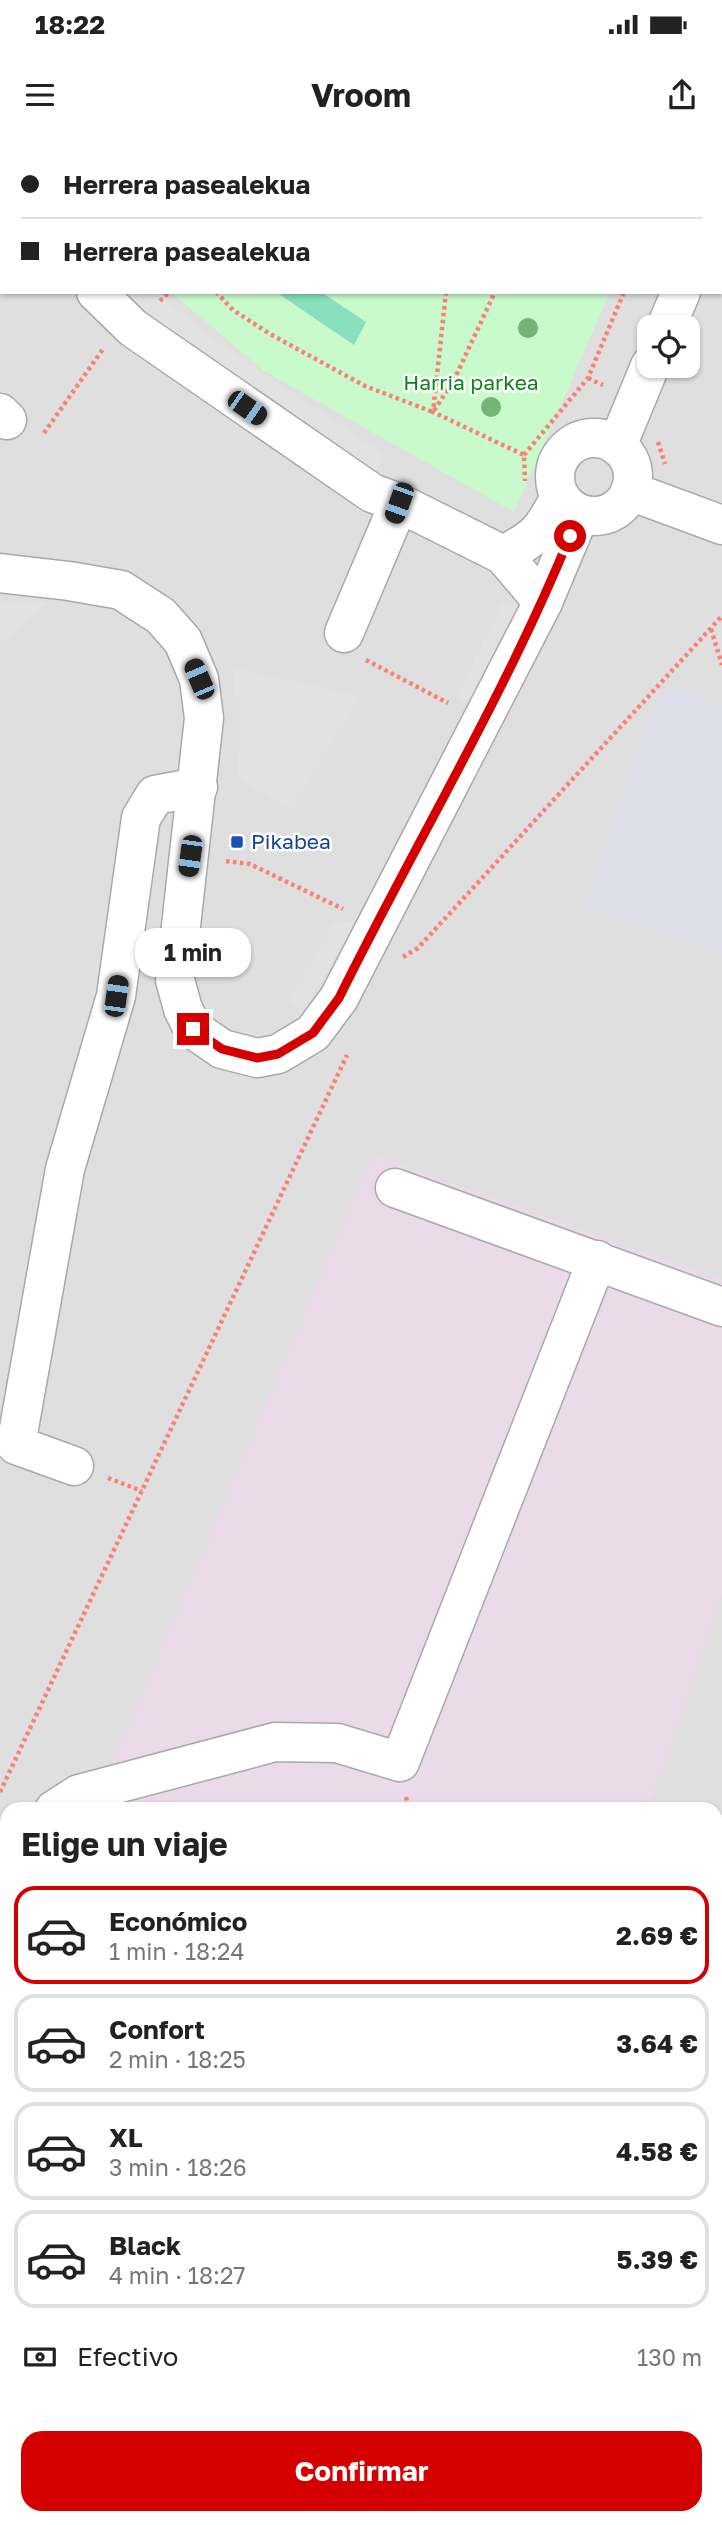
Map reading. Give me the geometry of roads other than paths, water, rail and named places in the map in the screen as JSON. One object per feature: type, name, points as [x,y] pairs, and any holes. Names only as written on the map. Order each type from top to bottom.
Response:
[{"type":"street","points":[[98,294],[133,328],[372,493],[399,503],[503,555],[543,602]]},
{"type":"street","points":[[671,315],[680,294]]},
{"type":"street","points":[[617,446],[645,378]]},
{"type":"street","points":[[0,573],[121,590],[161,616],[183,641],[199,679],[204,718],[175,980],[183,1009],[193,1029],[222,1049],[257,1058],[278,1054],[313,1033],[339,998],[543,602],[556,471],[560,459],[579,441],[592,438],[617,446],[628,458],[633,475],[630,491],[624,502],[615,510],[591,516],[555,500]]},
{"type":"street","points":[[630,491],[722,525]]},
{"type":"street","points":[[503,555],[529,542],[548,522],[555,500]]},
{"type":"street","points":[[354,645],[399,503]]},
{"type":"street","points":[[74,1466],[16,1445],[65,1169],[116,996],[141,818],[155,795],[198,787]]},
{"type":"street","points":[[395,1188],[722,1307]]},
{"type":"street","points":[[66,1802],[79,1794],[275,1742],[337,1744],[400,1762],[597,1260]]},
{"type":"place","name":"Pikabea","points":[[237,842]]},
{"type":"park label","name":"Harria parkea","points":[[471,383]]}]
